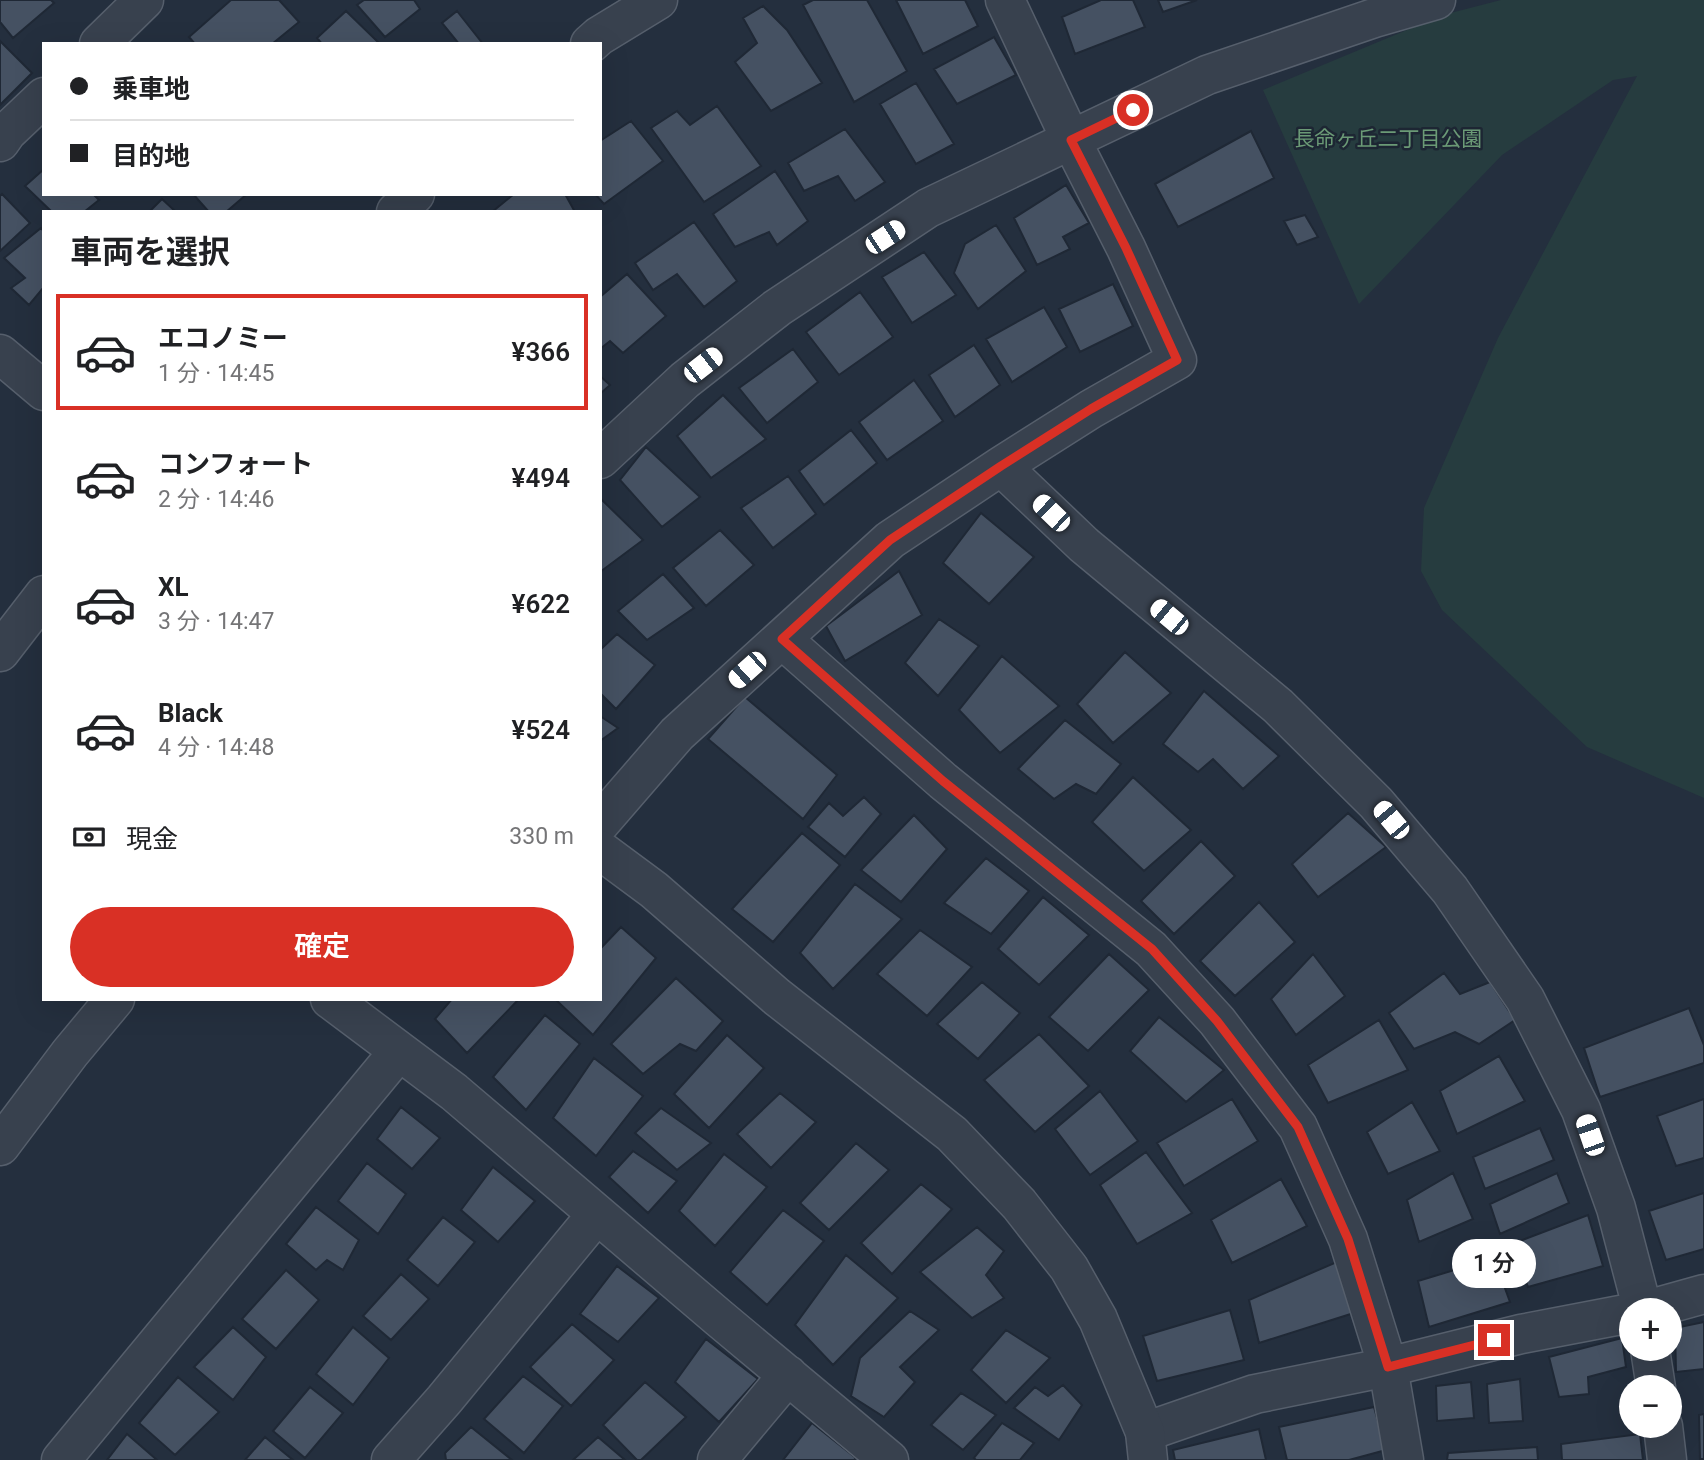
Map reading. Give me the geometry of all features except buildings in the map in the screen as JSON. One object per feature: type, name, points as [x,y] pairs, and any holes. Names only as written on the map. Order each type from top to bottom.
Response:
[{"type":"street","points":[[101,42],[144,0]]},
{"type":"street","points":[[592,42],[658,0]]},
{"type":"street","points":[[602,821],[677,734],[890,540],[1091,409],[1177,360],[1126,248],[1005,0]]},
{"type":"street","points":[[602,457],[685,380],[777,308],[929,208],[1207,75],[1374,18],[1436,0]]},
{"type":"street","points":[[0,142],[42,99]]},
{"type":"street","points":[[398,210],[413,196]]},
{"type":"street","points":[[0,354],[42,389]]},
{"type":"street","points":[[1001,466],[1084,545],[1278,706],[1376,803],[1450,890],[1525,999],[1581,1110],[1616,1208],[1640,1298]]},
{"type":"street","points":[[0,652],[42,598]]},
{"type":"street","points":[[782,639],[943,781],[1152,949],[1217,1021],[1298,1127],[1348,1239],[1388,1367],[1404,1460]]},
{"type":"street","points":[[602,851],[654,890],[777,997],[952,1134],[1019,1204],[1069,1268],[1098,1319],[1147,1446],[1255,1394],[1388,1367],[1521,1334],[1619,1315]]},
{"type":"street","points":[[0,1146],[70,1053],[114,1001]]},
{"type":"street","points":[[333,1001],[454,1092],[889,1460]]},
{"type":"street","points":[[61,1460],[399,1051]]},
{"type":"street","points":[[391,1460],[444,1400],[597,1214]]},
{"type":"street","points":[[1682,1300],[1704,1294]]},
{"type":"street","points":[[718,1460],[788,1376]]},
{"type":"street","points":[[1664,1438],[1667,1460]]},
{"type":"green space","name":"長命ヶ丘二丁目公園","points":[[1501,0],[1704,0],[1704,798],[1587,747],[1442,610],[1421,571],[1424,508],[1498,338],[1637,76],[1613,80],[1502,155],[1359,304],[1263,90],[1443,15]]},
{"type":"route","points":[[1133,110],[1071,140],[1126,248],[1177,360],[1091,409],[890,540],[782,639],[943,781],[1152,949],[1217,1021],[1298,1127],[1348,1239],[1388,1367],[1494,1340]]}]
